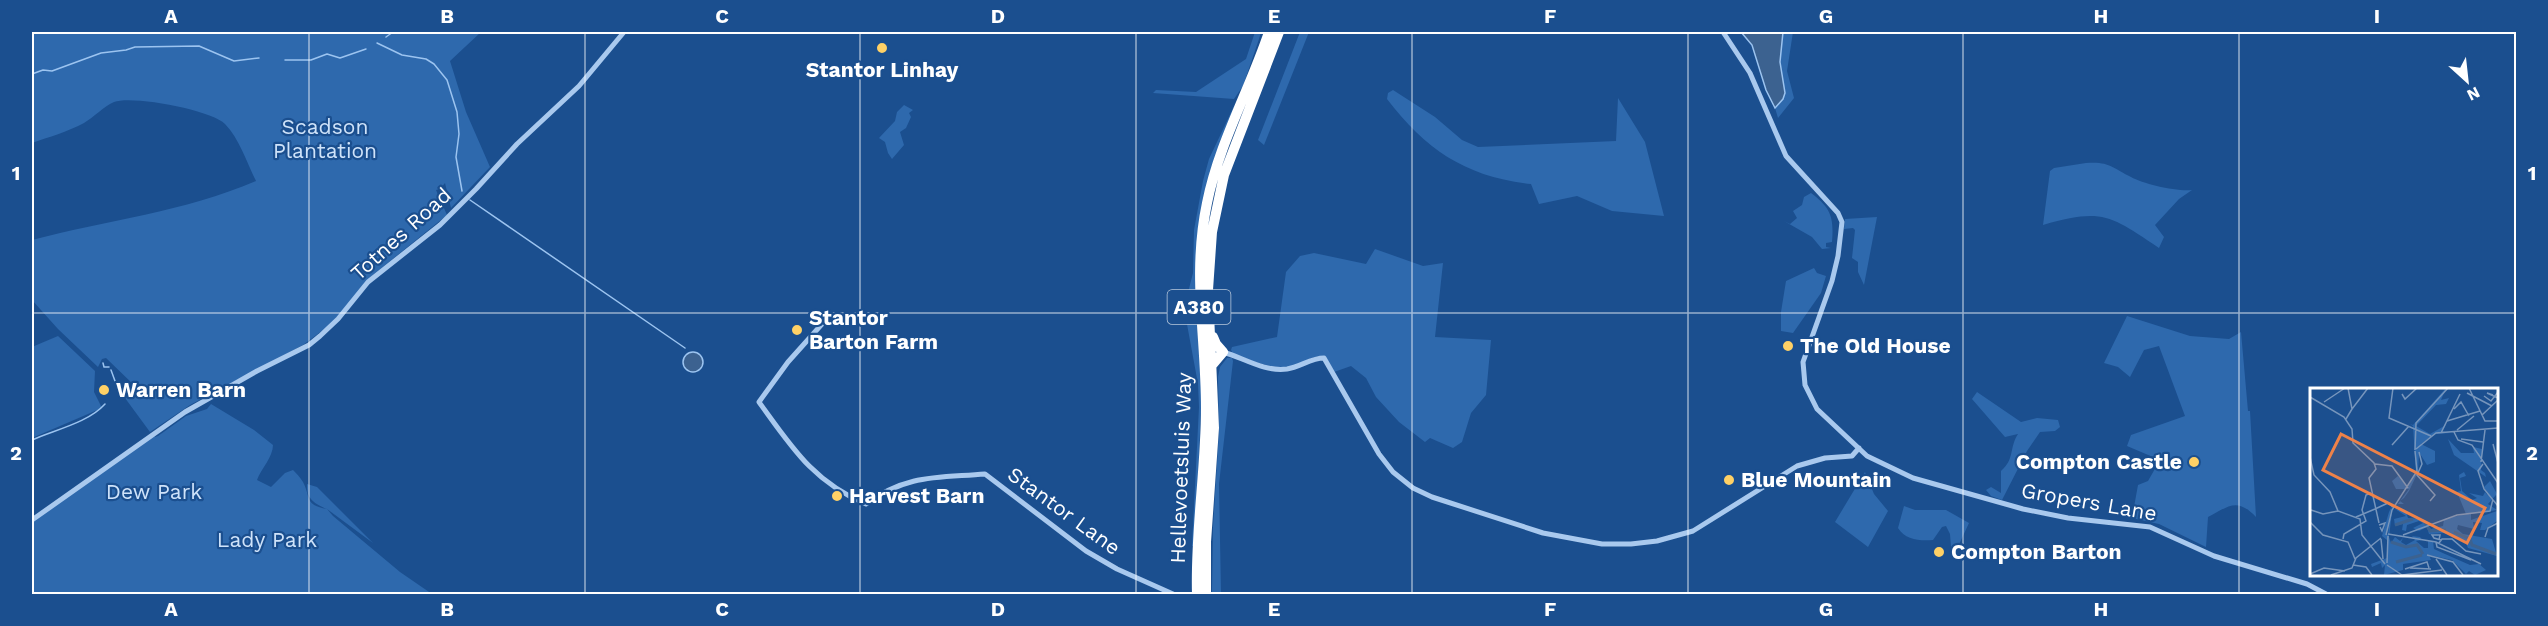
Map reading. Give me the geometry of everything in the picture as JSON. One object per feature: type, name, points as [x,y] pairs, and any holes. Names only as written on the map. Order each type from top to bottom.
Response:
[{"type":"highway","name":"Hellevoetsluis Way","points":[[1197,594],[1206,415],[1198,291],[1200,240],[1217,165],[1269,32]]},
{"type":"highway","name":"Hellevoetsluis Way","points":[[1206,594],[1206,542],[1214,428],[1209,323],[1209,253],[1222,185],[1234,146],[1279,32]]},
{"type":"highway","points":[[1209,323],[1215,344],[1223,352],[1212,365]]},
{"type":"street","name":"Totnes Road","points":[[32,520],[185,411],[257,370],[309,345],[338,320],[368,282],[440,225],[517,144],[579,86],[624,32]]},
{"type":"street","name":"Gropers Lane","points":[[1723,32],[1750,73],[1786,156],[1838,213],[1842,222],[1832,281],[1803,362],[1805,386],[1813,403],[1859,448],[1873,460],[1913,477],[2023,509],[2068,518],[2132,523],[2150,527],[2214,556],[2307,584],[2326,594]]},
{"type":"street","name":"Stantor Lane","points":[[822,324],[788,362],[759,402],[787,443],[819,478],[866,504],[886,491],[923,477],[985,474],[1086,551],[1117,569],[1173,594]]},
{"type":"street","points":[[1223,352],[1250,363],[1275,369],[1296,368],[1317,358],[1324,358],[1379,454],[1393,472],[1413,488],[1431,497],[1542,533],[1602,544],[1631,544],[1674,538],[1693,531],[1797,466],[1825,458],[1852,456],[1859,448]]},
{"type":"green space","name":"Scadson Plantation","points":[[32,32],[481,32],[450,61],[466,112],[490,167],[451,208],[445,183],[436,190],[447,215],[374,274],[331,324],[303,345],[190,405],[150,432],[125,398],[136,387],[106,358],[102,359],[98,367],[58,329],[32,300],[32,240],[173,208],[229,192],[256,181],[239,143],[225,124],[189,109],[154,102],[123,100],[114,102],[84,123],[32,143]]},
{"type":"green space","points":[[1255,32],[1261,32],[1243,86],[1234,99],[1153,93],[1156,90],[1196,92],[1246,59]]},
{"type":"green space","points":[[1300,32],[1309,32],[1264,145],[1258,140]]},
{"type":"green space","points":[[1783,32],[1793,32],[1787,71],[1794,98],[1778,118],[1775,108],[1780,103],[1783,92],[1780,61]]},
{"type":"green space","points":[[1393,90],[1435,117],[1462,140],[1478,147],[1616,141],[1618,98],[1645,142],[1664,216],[1612,211],[1577,196],[1539,204],[1531,184],[1487,175],[1449,158],[1433,146],[1417,133],[1387,99],[1388,93]]},
{"type":"green space","points":[[1235,104],[1211,182],[1195,546],[1192,546],[1199,407],[1198,384],[1184,308],[1193,273],[1194,230],[1203,181],[1209,159]]},
{"type":"green space","points":[[904,105],[913,110],[909,113],[911,117],[906,128],[900,132],[904,145],[892,159],[885,142],[879,138],[895,121],[897,112]]},
{"type":"green space","points":[[2086,163],[2106,164],[2136,180],[2152,185],[2192,190],[2179,199],[2155,225],[2164,237],[2159,248],[2128,228],[2105,218],[2079,217],[2043,225],[2050,171],[2054,168]]},
{"type":"green space","points":[[1811,193],[1823,203],[1832,219],[1832,242],[1826,243],[1826,247],[1831,248],[1822,249],[1812,237],[1784,221],[1790,224],[1797,218],[1793,211],[1802,205],[1804,197]]},
{"type":"green space","points":[[1877,217],[1864,285],[1858,272],[1858,262],[1852,258],[1855,230],[1853,228],[1844,229],[1845,219]]},
{"type":"green space","points":[[1375,249],[1423,266],[1443,263],[1435,337],[1491,340],[1486,395],[1471,413],[1462,442],[1453,448],[1430,438],[1425,442],[1399,422],[1376,397],[1366,378],[1351,366],[1334,372],[1324,356],[1293,366],[1270,366],[1233,354],[1231,350],[1232,347],[1277,337],[1286,272],[1300,256],[1314,253],[1366,264]]},
{"type":"green space","points":[[1814,268],[1817,273],[1826,276],[1821,293],[1793,333],[1781,331],[1781,312],[1786,281]]},
{"type":"green space","points":[[2127,316],[2190,336],[2229,339],[2241,332],[2248,411],[2250,411],[2256,517],[2243,507],[2233,505],[2208,517],[2206,547],[2159,524],[2132,518],[2138,485],[2148,481],[2160,460],[2127,446],[2131,435],[2185,416],[2159,346],[2144,350],[2130,377],[2118,367],[2104,363]]},
{"type":"green space","points":[[58,336],[95,371],[94,392],[102,408],[32,438],[32,347]]},
{"type":"green space","points":[[1227,358],[1232,358],[1233,361],[1219,484],[1221,594],[1212,594],[1213,527],[1219,432],[1218,377],[1220,367]]},
{"type":"green space","points":[[1977,392],[2021,422],[2037,418],[2058,420],[2060,427],[2055,431],[2040,432],[2027,451],[2002,500],[1991,496],[1986,490],[1991,487],[2001,493],[2001,471],[2010,458],[2018,434],[2005,437],[1972,399]]},
{"type":"green space","points":[[211,404],[254,430],[273,445],[271,454],[257,480],[271,487],[285,473],[293,470],[303,482],[311,503],[327,509],[400,572],[432,594],[32,594],[32,520],[153,433],[155,437],[158,436],[186,416],[207,409]]},
{"type":"green space","points":[[1865,472],[1874,494],[1888,511],[1868,547],[1835,522]]},
{"type":"green space","points":[[307,484],[317,487],[373,543],[312,500],[308,494]]},
{"type":"green space","points":[[1904,506],[1915,510],[1946,510],[1969,523],[1956,551],[1951,547],[1950,534],[1946,526],[1942,527],[1933,540],[1913,539],[1901,532],[1898,528]]},
{"type":"shaded area","points":[[1741,32],[1783,32],[1780,62],[1785,93],[1775,108],[1766,90],[1752,45]]},
{"type":"shaded area","points":[[693,352],[700,355],[703,362],[700,369],[693,372],[686,369],[683,362],[686,355]]},
{"type":"waterway","points":[[386,37],[393,32]]},
{"type":"waterway","points":[[377,43],[402,55],[426,59],[434,64],[447,80],[457,112],[459,134],[456,157],[462,191]]},
{"type":"waterway","points":[[32,74],[43,70],[52,71],[101,53],[135,47],[199,46],[234,61],[259,58]]},
{"type":"waterway","points":[[285,60],[311,60],[327,54],[340,58],[366,49]]},
{"type":"waterway","points":[[470,200],[685,348]]},
{"type":"waterway","points":[[103,363],[104,367],[109,367]]},
{"type":"waterway","points":[[111,370],[115,381],[120,385]]},
{"type":"waterway","points":[[32,440],[80,421],[98,411],[105,404]]},
{"type":"place","name":"Stantor Linhay","points":[[882,48]]},
{"type":"place","name":"Stantor Barton Farm","points":[[797,330]]},
{"type":"place","name":"The Old House","points":[[1788,346]]},
{"type":"place","name":"Warren Barn","points":[[104,390]]},
{"type":"place","name":"Compton Castle","points":[[2194,462]]},
{"type":"place","name":"Blue Mountain","points":[[1729,480]]},
{"type":"place","name":"Harvest Barn","points":[[837,496]]},
{"type":"place","name":"Compton Barton","points":[[1939,552]]},
{"type":"park label","name":"Dew Park","points":[[154,492]]},
{"type":"park label","name":"Lady Park","points":[[267,540]]}]
